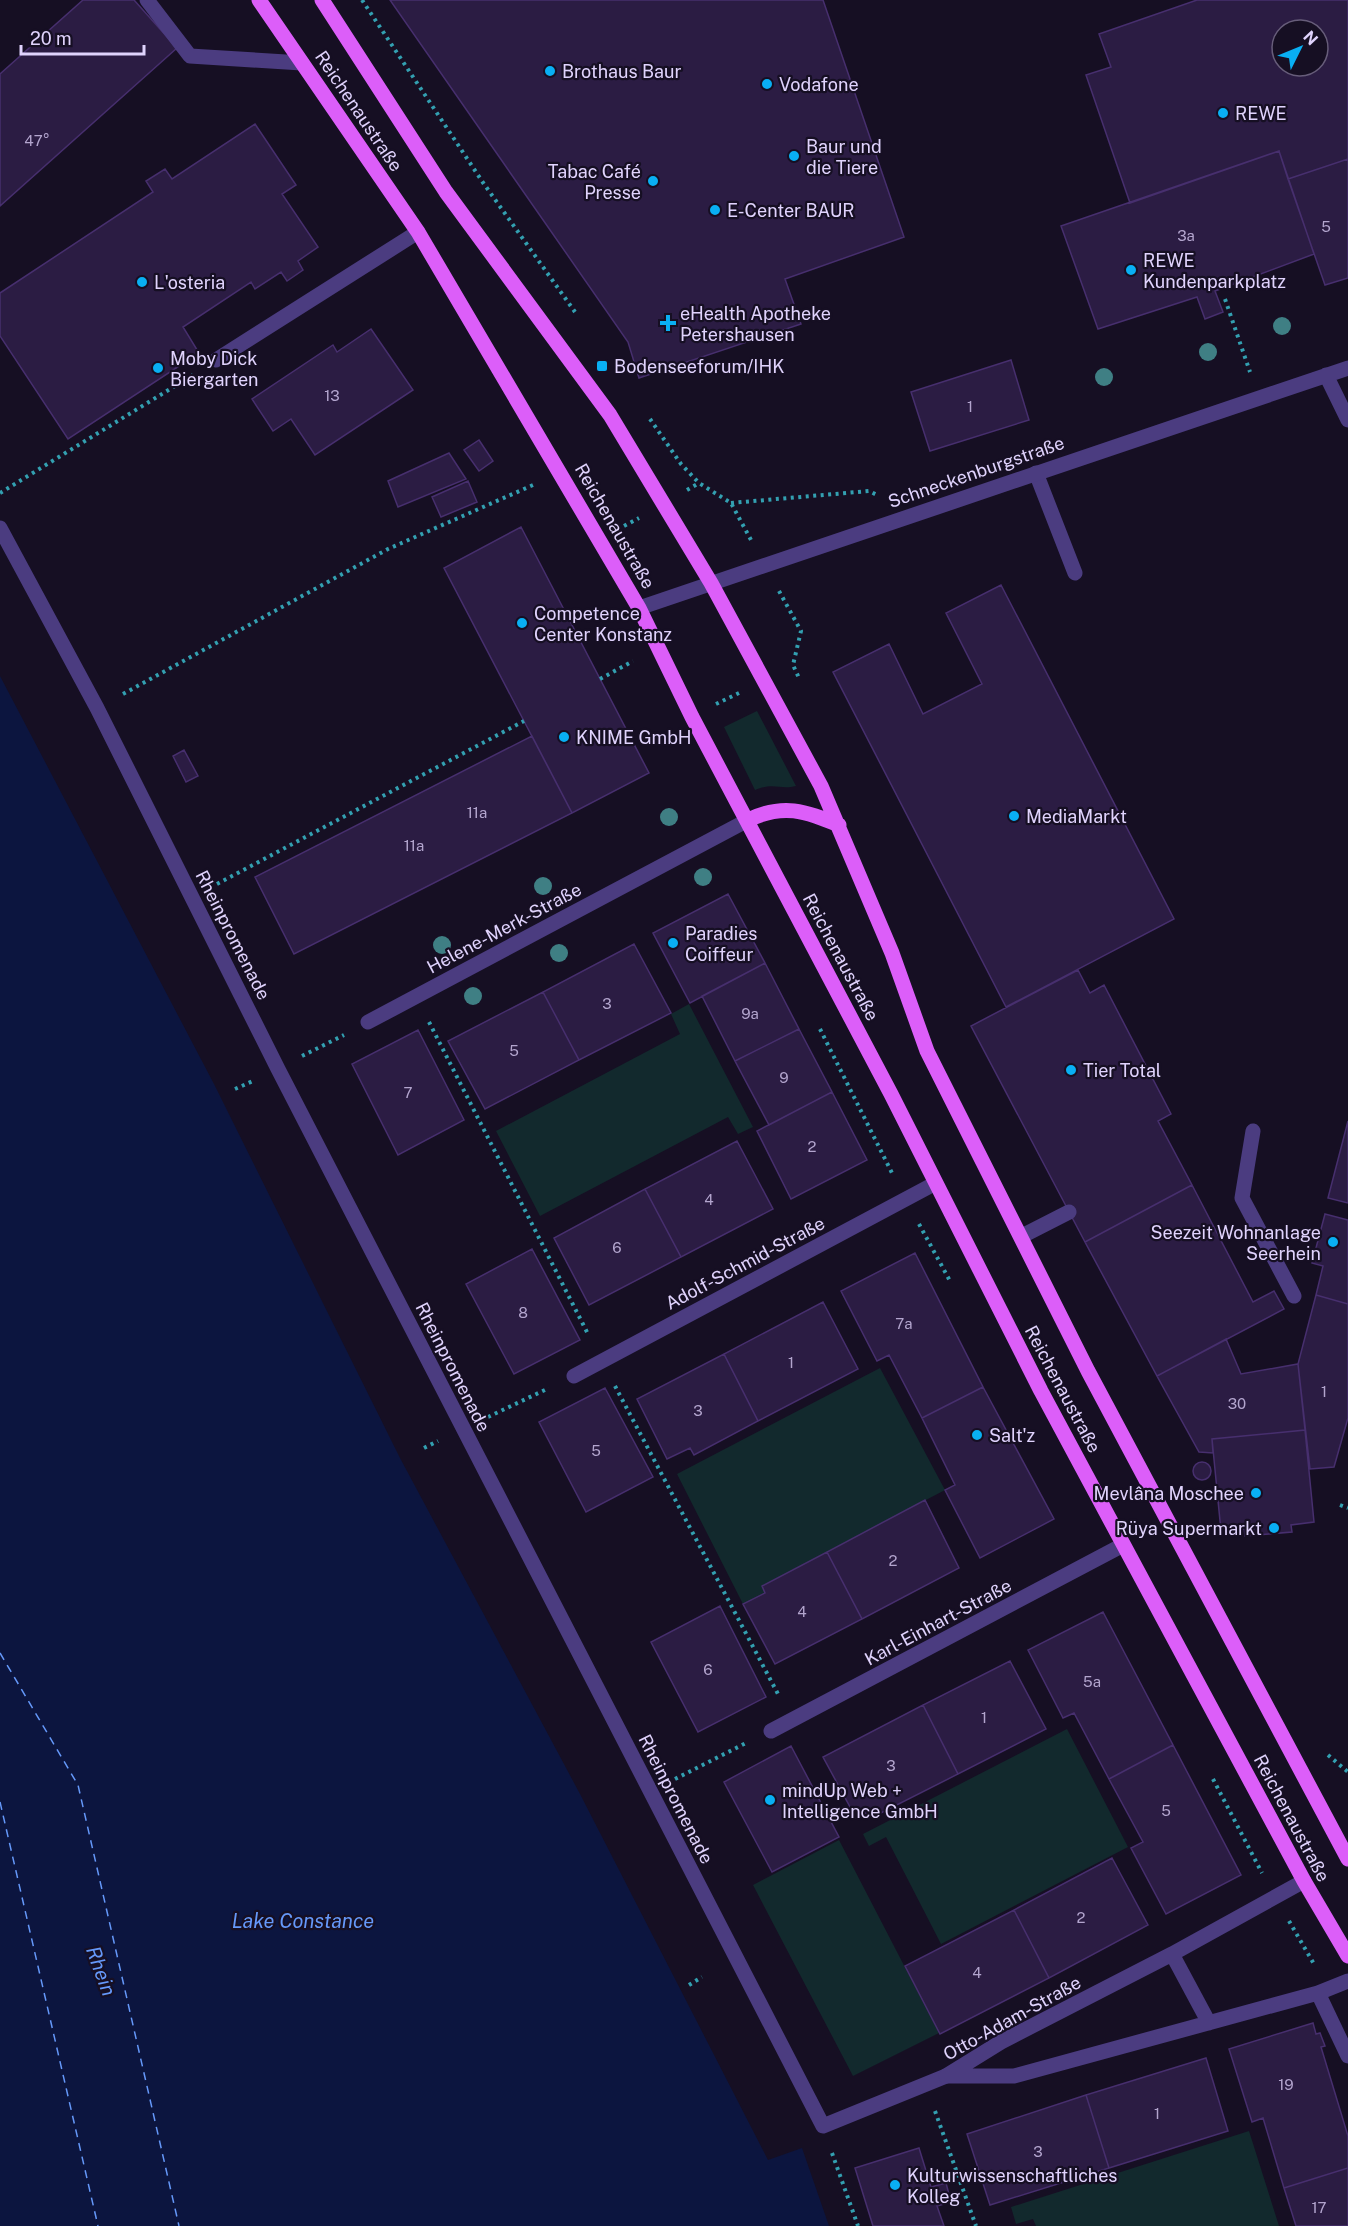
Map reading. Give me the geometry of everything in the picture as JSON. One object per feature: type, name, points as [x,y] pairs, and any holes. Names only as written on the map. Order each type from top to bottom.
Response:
[{"type":"main road","name":"Reichenaustraße","points":[[259,0],[418,232],[639,608],[692,717],[891,1094],[934,1184],[1123,1545],[1304,1881],[1348,1956]]},
{"type":"main road","name":"Reichenaustraße","points":[[322,0],[446,192],[610,415],[711,583],[821,786],[892,953],[927,1051],[1088,1371],[1348,1858]]},
{"type":"main road","points":[[748,820],[768,811],[801,810],[839,825]]},
{"type":"street","points":[[147,0],[190,56],[302,63]]},
{"type":"street","points":[[216,360],[418,232]]},
{"type":"street","name":"Schneckenburgstraße","points":[[639,608],[1348,368]]},
{"type":"street","points":[[1326,375],[1348,420]]},
{"type":"street","points":[[1036,473],[1075,573]]},
{"type":"street","name":"Rheinpromenade","points":[[0,528],[97,708],[127,772],[193,897],[278,1069],[823,2126]]},
{"type":"street","name":"Helene-Merk-Straße","points":[[368,1022],[748,820]]},
{"type":"street","points":[[1253,1131],[1242,1198],[1294,1296]]},
{"type":"street","name":"Adolf-Schmid-Straße","points":[[574,1376],[934,1184]]},
{"type":"street","points":[[1022,1236],[1069,1212]]},
{"type":"street","name":"Karl-Einhart-Straße","points":[[771,1731],[793,1722],[1123,1545]]},
{"type":"street","name":"Otto-Adam-Straße","points":[[946,2076],[1001,2042],[1172,1954],[1304,1881]]},
{"type":"street","points":[[1172,1954],[1209,2023]]},
{"type":"street","name":"Otto-Adam-Straße","points":[[946,2076],[1014,2076],[1318,1993],[1348,1981]]},
{"type":"street","points":[[1318,1993],[1348,2056]]},
{"type":"street","points":[[823,2126],[946,2076]]},
{"type":"path","points":[[362,0],[484,184],[579,319]]},
{"type":"path","points":[[1225,299],[1259,398]]},
{"type":"path","points":[[0,493],[171,389]]},
{"type":"path","points":[[647,416],[681,464],[699,483],[731,503],[801,631],[793,665],[692,717]]},
{"type":"path","points":[[97,708],[388,549],[561,472]]},
{"type":"path","points":[[731,503],[869,491],[915,514]]},
{"type":"path","points":[[600,679],[633,661]]},
{"type":"path","points":[[193,897],[524,721]]},
{"type":"path","points":[[416,998],[581,1322]]},
{"type":"path","points":[[278,1069],[368,1022]]},
{"type":"path","points":[[602,1362],[793,1722]]},
{"type":"path","points":[[463,1429],[574,1376]]},
{"type":"path","points":[[1340,1505],[1348,1508]]},
{"type":"path","points":[[650,1791],[771,1731]]},
{"type":"path","points":[[688,1985],[702,1977]]},
{"type":"path","points":[[925,2085],[976,2226]]},
{"type":"path","points":[[823,2126],[858,2226]]},
{"type":"green space","points":[[757,711],[796,786],[772,786],[755,790],[724,727]]},
{"type":"green space","points":[[689,1004],[753,1127],[738,1134],[728,1117],[540,1216],[496,1131],[680,1034],[671,1014]]},
{"type":"green space","points":[[880,1368],[945,1490],[762,1586],[765,1593],[743,1604],[677,1474]]},
{"type":"green space","points":[[1067,1729],[1128,1847],[941,1944],[886,1837],[869,1846],[863,1834]]},
{"type":"green space","points":[[839,1840],[939,2033],[853,2076],[753,1885]]},
{"type":"green space","points":[[1249,2131],[1279,2226],[1036,2226],[1033,2219],[1016,2224],[1011,2207]]},
{"type":"water","name":"Lake Constance","points":[[0,676],[214,1084],[400,1458],[580,1794],[768,2160],[802,2148],[829,2226],[0,2226]]},
{"type":"building","points":[[83,0],[134,0],[177,48],[0,206],[0,74]]},
{"type":"building","name":"E-Center BAUR","points":[[390,0],[823,0],[904,237],[785,279],[801,324],[639,378],[628,342]]},
{"type":"building","name":"REWE","points":[[1197,0],[1348,0],[1348,159],[1288,179],[1279,151],[1130,203],[1086,75],[1111,67],[1099,34]]},
{"type":"building","name":"L'osteria","points":[[255,124],[296,185],[282,194],[318,247],[298,261],[303,270],[287,281],[281,272],[255,289],[251,282],[183,327],[199,353],[68,439],[0,336],[0,293],[153,192],[146,181],[165,169],[172,179]]},
{"type":"building","points":[[1279,151],[1314,254],[1215,291],[1223,312],[1205,319],[1197,297],[1098,329],[1061,226]]},
{"type":"building","points":[[1348,159],[1348,278],[1325,285],[1288,179]]},
{"type":"building","points":[[371,329],[413,390],[315,455],[291,419],[273,431],[252,399],[333,345],[337,352]]},
{"type":"building","points":[[1011,360],[1029,420],[930,451],[911,392]]},
{"type":"building","points":[[479,440],[493,461],[479,471],[464,450]]},
{"type":"building","points":[[449,453],[466,479],[398,507],[388,481]]},
{"type":"building","points":[[468,481],[477,502],[441,517],[432,497]]},
{"type":"building","name":"Competence Center Konstanz","points":[[521,527],[649,773],[572,813],[444,568]]},
{"type":"building","name":"MediaMarkt","points":[[1001,585],[1174,919],[1006,1007],[833,672],[889,644],[923,714],[982,684],[946,613]]},
{"type":"building","points":[[532,736],[572,813],[294,954],[255,877]]},
{"type":"building","points":[[184,750],[198,776],[186,782],[173,756]]},
{"type":"building","points":[[728,894],[765,963],[690,1003],[653,933]]},
{"type":"building","points":[[634,944],[671,1013],[579,1060],[543,992]]},
{"type":"building","points":[[765,963],[799,1029],[735,1061],[702,996]]},
{"type":"building","name":"Tier Total","points":[[1078,970],[1090,993],[1104,985],[1171,1114],[1158,1121],[1192,1185],[1085,1242],[971,1026]]},
{"type":"building","points":[[543,992],[579,1060],[485,1109],[448,1041]]},
{"type":"building","points":[[799,1029],[832,1092],[769,1125],[735,1061]]},
{"type":"building","points":[[418,1030],[464,1120],[398,1155],[352,1064]]},
{"type":"building","points":[[832,1092],[867,1160],[791,1199],[757,1131]]},
{"type":"building","name":"Seezeit Wohnanlage Seerhein","points":[[1348,1121],[1348,1203],[1328,1198]]},
{"type":"building","points":[[737,1141],[773,1209],[681,1257],[645,1189]]},
{"type":"building","points":[[1192,1185],[1253,1302],[1274,1291],[1284,1309],[1157,1376],[1085,1242]]},
{"type":"building","points":[[645,1189],[681,1257],[589,1305],[554,1238]]},
{"type":"building","name":"Seezeit Wohnanlage Seerhein","points":[[1325,1214],[1348,1220],[1348,1304],[1316,1295],[1323,1266],[1312,1263]]},
{"type":"building","points":[[532,1249],[580,1340],[514,1374],[466,1284]]},
{"type":"building","points":[[915,1253],[983,1387],[922,1418],[889,1355],[877,1361],[841,1291]]},
{"type":"building","points":[[1316,1295],[1348,1304],[1348,1418],[1334,1467],[1310,1469],[1298,1364]]},
{"type":"building","points":[[823,1302],[858,1369],[758,1421],[724,1354]]},
{"type":"building","points":[[1226,1339],[1241,1374],[1298,1364],[1305,1430],[1212,1439],[1213,1453],[1199,1452],[1157,1376]]},
{"type":"building","points":[[724,1354],[758,1421],[694,1455],[690,1448],[667,1459],[637,1399]]},
{"type":"building","points":[[983,1387],[1054,1519],[980,1558],[945,1490],[955,1485],[922,1418]]},
{"type":"building","points":[[605,1388],[653,1477],[586,1512],[539,1422]]},
{"type":"building","points":[[1305,1430],[1314,1522],[1291,1525],[1292,1532],[1245,1536],[1244,1529],[1221,1531],[1212,1439]]},
{"type":"building","points":[[1198,1462],[1206,1462],[1211,1467],[1209,1478],[1198,1480],[1193,1475],[1193,1467]]},
{"type":"building","points":[[925,1500],[959,1568],[862,1619],[827,1552]]},
{"type":"building","points":[[827,1552],[862,1619],[775,1664],[743,1604],[765,1593],[762,1586]]},
{"type":"building","points":[[720,1606],[766,1697],[698,1732],[651,1642]]},
{"type":"building","points":[[1103,1612],[1173,1745],[1109,1779],[1074,1713],[1063,1718],[1028,1650]]},
{"type":"building","points":[[1010,1661],[1046,1729],[958,1774],[923,1705]]},
{"type":"building","points":[[923,1705],[958,1774],[873,1817],[870,1811],[856,1818],[823,1757]]},
{"type":"building","points":[[1173,1745],[1241,1875],[1166,1914],[1131,1848],[1143,1842],[1109,1779]]},
{"type":"building","points":[[791,1746],[839,1837],[772,1872],[724,1782]]},
{"type":"building","points":[[1112,1858],[1148,1925],[1049,1978],[1014,1910]]},
{"type":"building","points":[[1014,1910],[1049,1978],[940,2034],[905,1966]]},
{"type":"building","points":[[1313,2023],[1316,2034],[1320,2033],[1325,2046],[1321,2047],[1348,2136],[1348,2168],[1284,2188],[1263,2118],[1252,2122],[1229,2049]]},
{"type":"building","points":[[1206,2058],[1228,2131],[1109,2168],[1086,2095]]},
{"type":"building","points":[[1086,2095],[1109,2168],[990,2205],[967,2134]]},
{"type":"building","name":"Kulturwissenschaftliches Kolleg","points":[[919,2148],[931,2187],[946,2183],[951,2202],[937,2206],[944,2226],[873,2226],[855,2168]]},
{"type":"building","points":[[1348,2168],[1348,2226],[1296,2226],[1284,2188]]},
{"type":"ferry route","points":[[0,1653],[78,1785],[179,2226]]},
{"type":"ferry route","points":[[0,1802],[98,2226]]},
{"type":"place","name":"Brothaus Baur","points":[[550,71]]},
{"type":"place","name":"Vodafone","points":[[767,84]]},
{"type":"place","name":"REWE","points":[[1223,113]]},
{"type":"place","name":"Baur und die Tiere","points":[[794,156]]},
{"type":"place","name":"Tabac Café Presse","points":[[653,181]]},
{"type":"place","name":"E-Center BAUR","points":[[715,210]]},
{"type":"place","name":"REWE Kundenparkplatz","points":[[1131,270]]},
{"type":"place","name":"L'osteria","points":[[142,282]]},
{"type":"place","name":"eHealth Apotheke Petershausen","points":[[668,323]]},
{"type":"place","name":"Bodenseeforum/IHK","points":[[602,366]]},
{"type":"place","name":"Moby Dick Biergarten","points":[[158,368]]},
{"type":"place","name":"Competence Center Konstanz","points":[[522,623]]},
{"type":"place","name":"KNIME GmbH","points":[[564,737]]},
{"type":"place","name":"MediaMarkt","points":[[1014,816]]},
{"type":"place","name":"Paradies Coiffeur","points":[[673,943]]},
{"type":"place","name":"Tier Total","points":[[1071,1070]]},
{"type":"place","name":"Seezeit Wohnanlage Seerhein","points":[[1333,1242]]},
{"type":"place","name":"Salt'z","points":[[977,1435]]},
{"type":"place","name":"Mevlâna Moschee","points":[[1256,1493]]},
{"type":"place","name":"Rüya Supermarkt","points":[[1274,1528]]},
{"type":"place","name":"mindUp Web + Intelligence GmbH","points":[[770,1800]]},
{"type":"place","name":"Kulturwissenschaftliches Kolleg","points":[[895,2185]]},
{"type":"water label","name":"Rhein","points":[[101,1971]]}]
